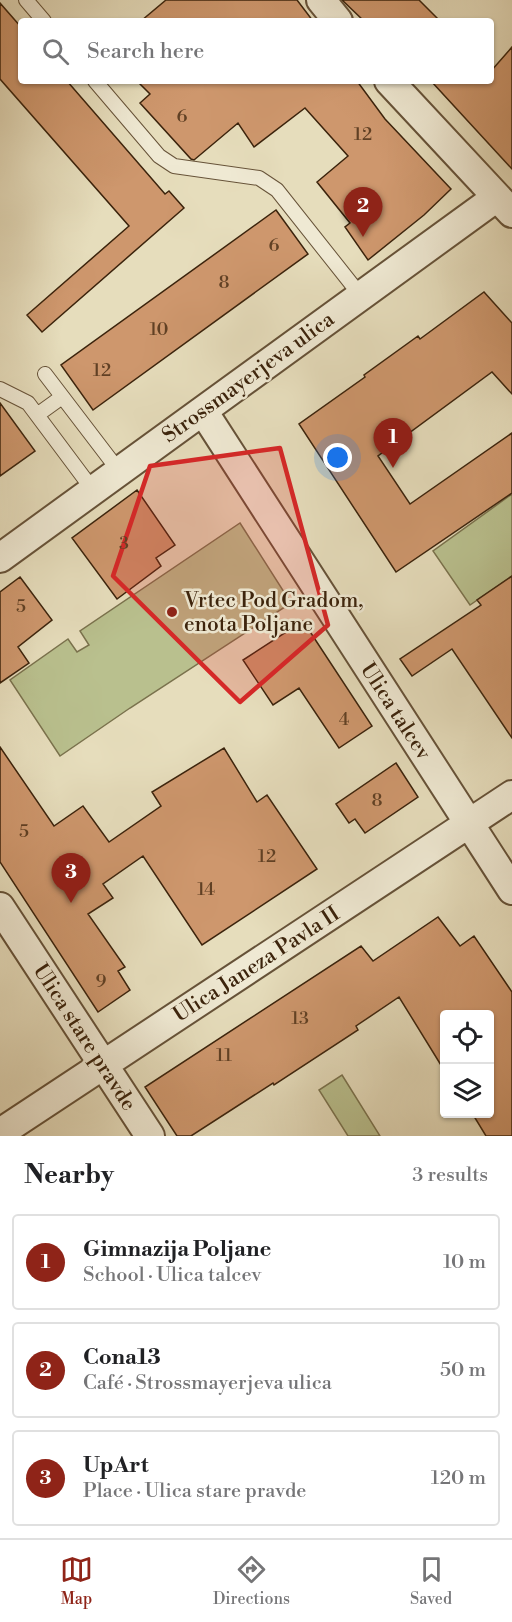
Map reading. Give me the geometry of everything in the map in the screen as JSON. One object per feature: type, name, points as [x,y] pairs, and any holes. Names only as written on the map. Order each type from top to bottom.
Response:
[{"type":"street","points":[[321,0],[336,18]]},
{"type":"street","points":[[392,84],[504,200]]},
{"type":"street","name":"Strossmayerjeva ulica","points":[[0,558],[361,296],[504,200]]},
{"type":"street","name":"Ulica talcev","points":[[203,411],[512,890]]},
{"type":"street","name":"Ulica Janeza Pavla II","points":[[0,1133],[512,795]]},
{"type":"street","name":"Ulica stare pravde","points":[[0,907],[150,1136]]},
{"type":"lane","points":[[26,0],[41,18]]},
{"type":"lane","points":[[98,84],[159,156],[174,166],[259,178],[277,190],[361,296]]},
{"type":"lane","points":[[45,374],[119,471]]},
{"type":"lane","points":[[0,389],[28,403],[93,490]]},
{"type":"lane","points":[[37,415],[62,397]]},
{"type":"highlighted area","points":[[280,448],[328,625],[240,702],[113,576],[150,466]]},
{"type":"green space","points":[[512,494],[512,576],[470,605],[433,551]]},
{"type":"green space","name":"Vrtec Pod Gradom, enota Poljane","points":[[240,523],[291,603],[60,756],[10,680],[68,639],[77,652],[89,645],[80,631]]},
{"type":"green space","points":[[342,1075],[380,1136],[348,1136],[319,1090]]},
{"type":"building","points":[[166,0],[297,0],[311,18],[145,18]]},
{"type":"building","points":[[342,0],[419,0],[437,18],[361,18]]},
{"type":"building","points":[[0,3],[18,24],[18,84],[70,84],[165,194],[169,191],[184,208],[42,332],[27,315],[129,226],[0,79]]},
{"type":"building","points":[[512,47],[512,169],[434,84],[494,84],[494,68]]},
{"type":"building","points":[[140,84],[359,84],[385,119],[451,189],[424,215],[368,260],[345,227],[350,223],[317,182],[348,156],[305,108],[254,147],[238,123],[194,160],[140,103],[150,94]]},
{"type":"building","points":[[276,210],[308,254],[93,410],[61,365]]},
{"type":"building","points":[[484,292],[512,323],[512,394],[492,372],[378,456],[410,504],[512,433],[512,493],[396,572],[299,424],[418,336],[420,339]]},
{"type":"building","points":[[0,403],[35,451],[0,476]]},
{"type":"building","points":[[137,490],[175,545],[156,558],[161,566],[117,599],[72,538]]},
{"type":"building","points":[[512,576],[512,738],[452,649],[412,676],[400,659],[481,605],[477,600]]},
{"type":"building","points":[[20,577],[52,620],[18,647],[29,663],[0,683],[0,592]]},
{"type":"building","points":[[303,621],[372,726],[339,748],[299,688],[273,705],[243,660]]},
{"type":"building","points":[[0,747],[54,826],[83,806],[109,842],[161,806],[152,792],[224,748],[257,802],[267,795],[317,869],[202,945],[143,856],[103,884],[113,898],[88,914],[125,967],[118,971],[130,990],[98,1012],[0,862]]},
{"type":"building","points":[[396,763],[418,797],[365,833],[355,819],[349,823],[336,804]]},
{"type":"building","points":[[438,917],[460,946],[474,936],[512,992],[512,1136],[486,1136],[475,1118],[494,1118],[494,1010],[440,1010],[440,1064],[399,997],[356,1026],[358,1030],[274,1085],[273,1083],[191,1136],[177,1136],[145,1087],[361,946],[373,961]]},
{"type":"place","name":"Cona13","points":[[363,237]]},
{"type":"place","name":"Gimnazija Poljane","points":[[393,468]]},
{"type":"place","name":"Vrtec Pod Gradom, enota Poljane","points":[[172,612]]},
{"type":"place","name":"UpArt","points":[[71,903]]}]
